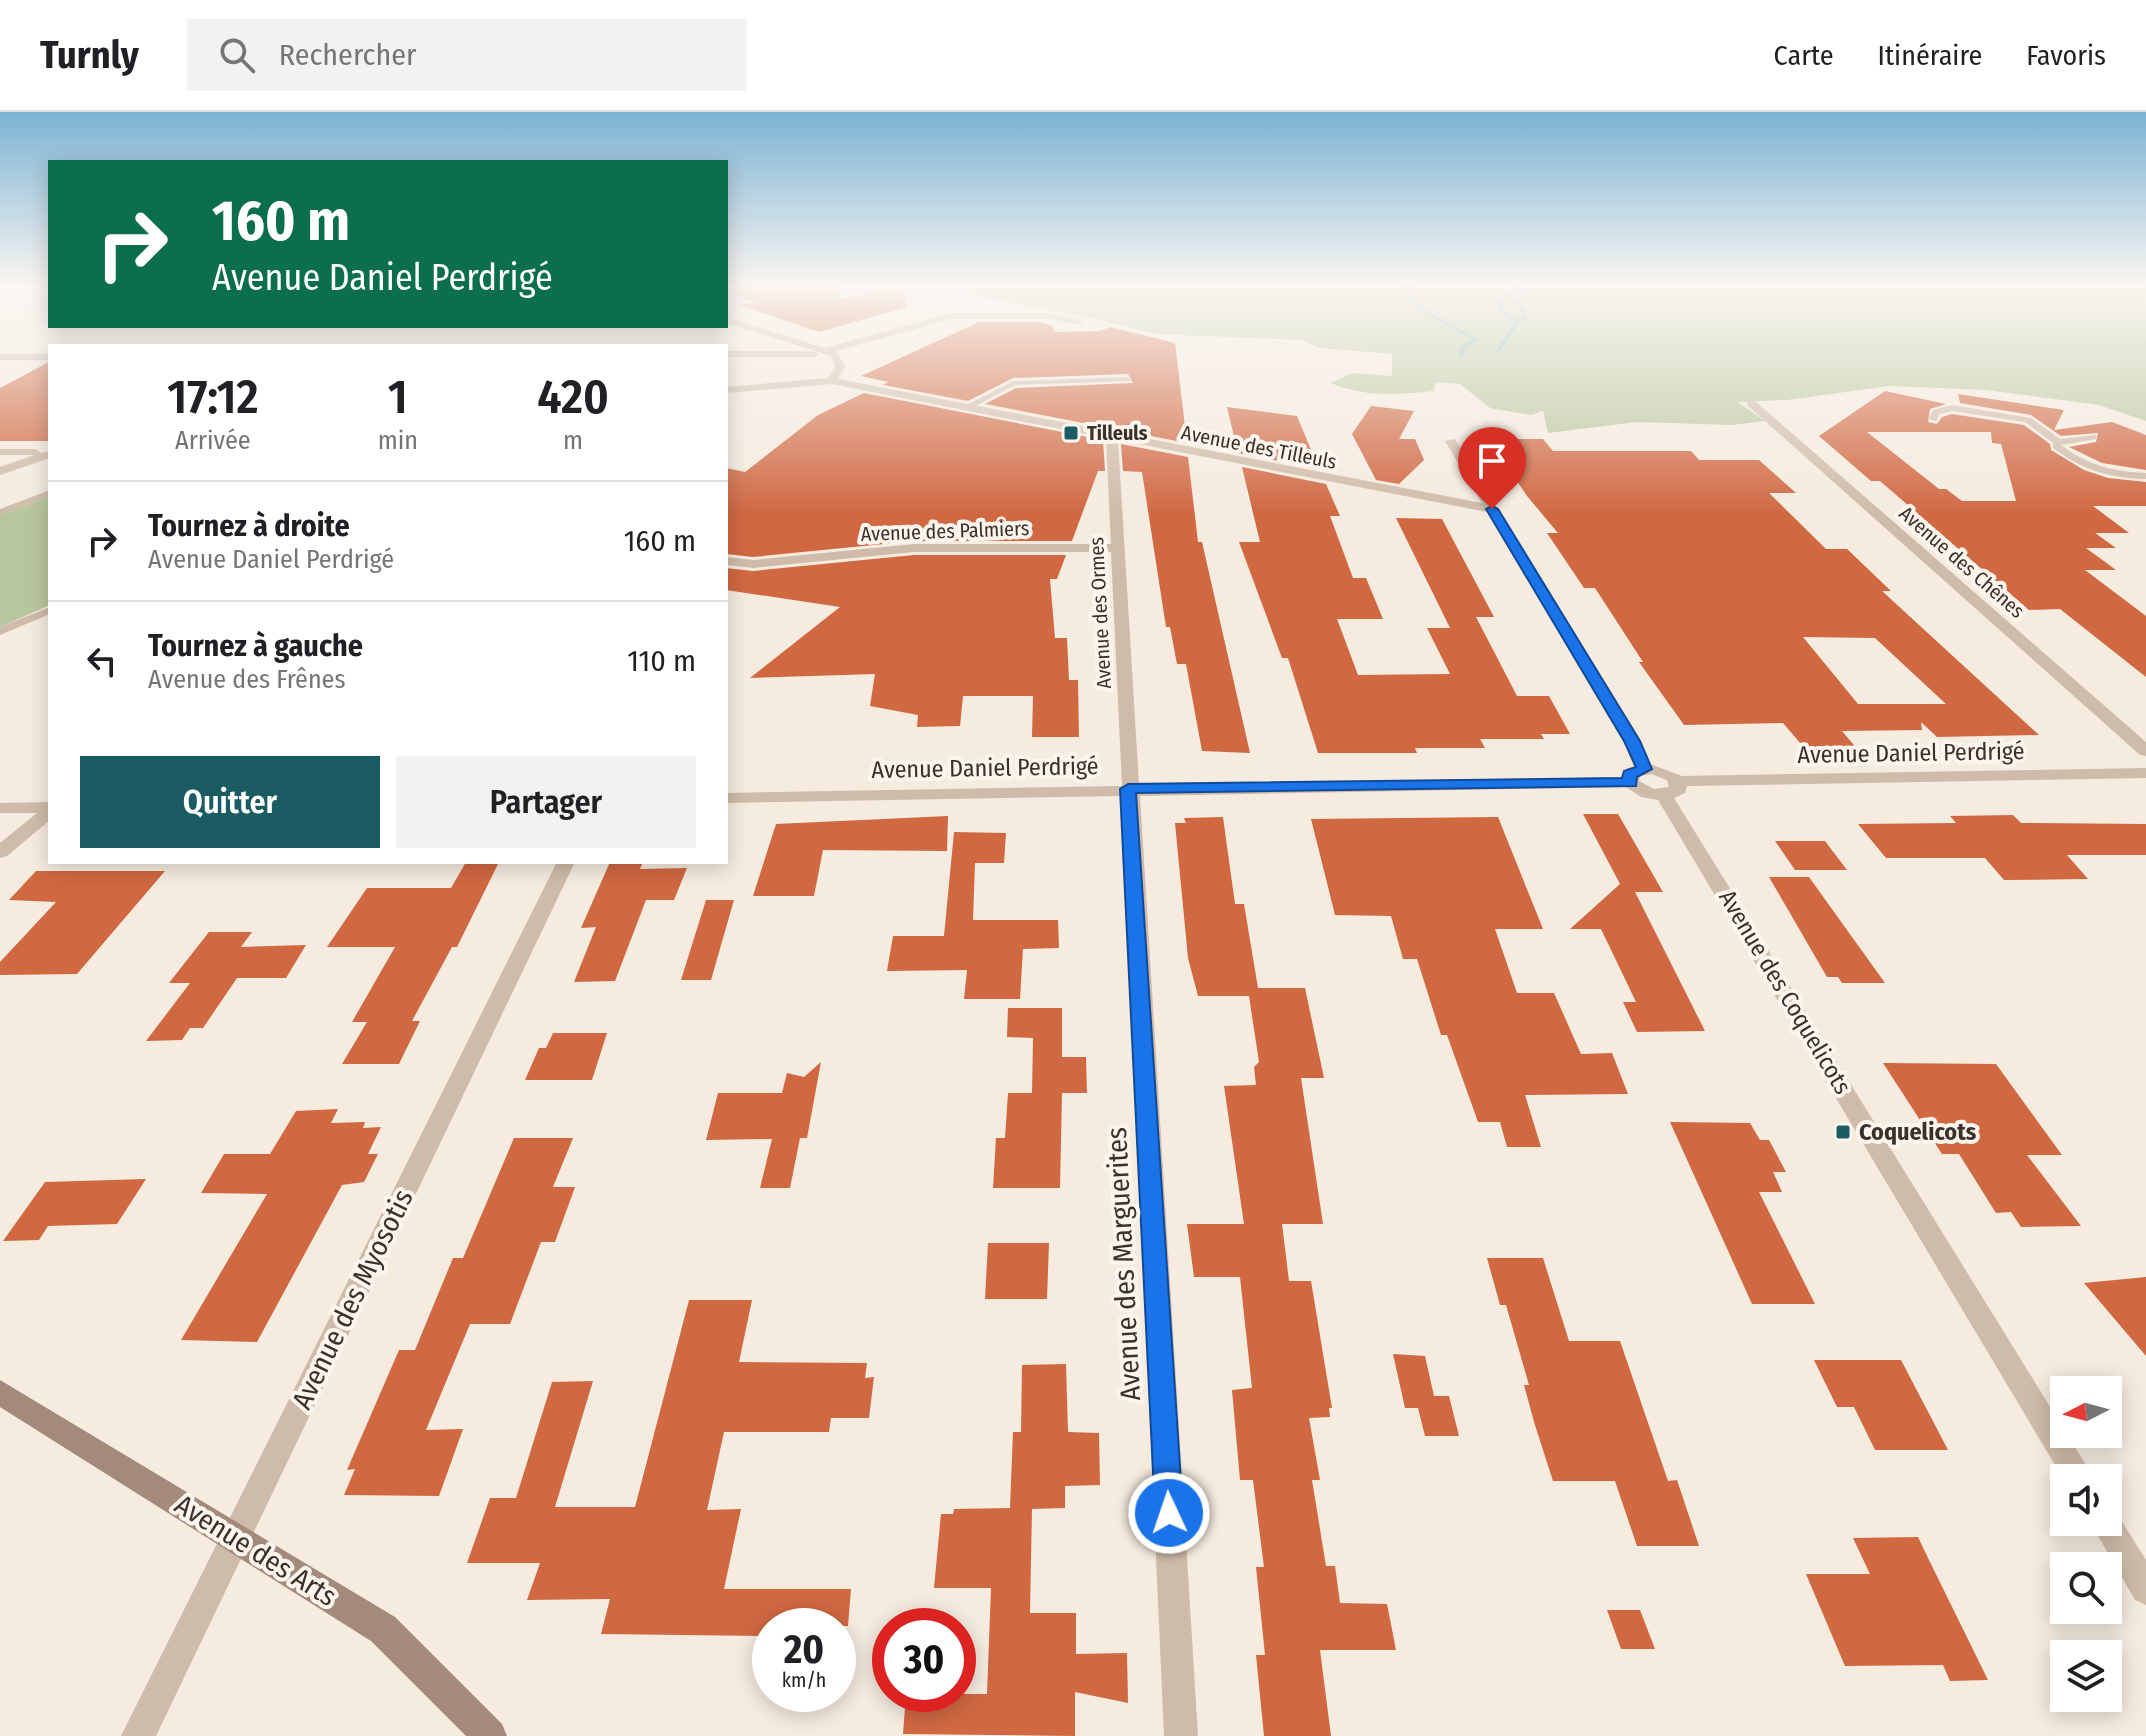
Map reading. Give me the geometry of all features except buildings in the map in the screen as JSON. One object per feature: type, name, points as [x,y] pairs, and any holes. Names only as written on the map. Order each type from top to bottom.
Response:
[{"type":"street","points":[[832,381],[840,366],[838,363]]},
{"type":"street","name":"Avenue des Tilleuls","points":[[728,390],[832,381],[1492,509]]},
{"type":"street","name":"Avenue des Chênes","points":[[1751,403],[2146,751]]},
{"type":"street","name":"Avenue des Ormes","points":[[1112,436],[1128,789]]},
{"type":"street","points":[[1451,441],[1632,741],[1644,769]]},
{"type":"street","points":[[0,452],[48,453]]},
{"type":"street","points":[[0,471],[48,454]]},
{"type":"street","name":"Avenue des Palmiers","points":[[728,561],[753,564],[914,548],[1117,548]]},
{"type":"street","points":[[1644,769],[1660,771],[1670,788],[1647,793],[1630,782],[1629,775],[1644,769]]},
{"type":"street","name":"Avenue Daniel Perdrigé","points":[[1670,788],[2146,773]]},
{"type":"street","name":"Avenue Daniel Perdrigé","points":[[728,798],[1630,782]]},
{"type":"street","name":"Avenue des Coquelicots","points":[[1670,788],[1678,814],[2071,1464]]},
{"type":"street","name":"Avenue des Marguerites","points":[[1128,789],[1181,1736]]},
{"type":"street","points":[[0,808],[48,809]]},
{"type":"street","points":[[0,852],[48,811]]},
{"type":"street","name":"Avenue des Myosotis","points":[[138,1736],[565,864]]},
{"type":"street","name":"Avenue des Arts","points":[[0,1392],[383,1629],[490,1736]]},
{"type":"street","points":[[2114,1536],[2146,1589]]},
{"type":"lane","points":[[967,407],[1013,383],[1128,379]]},
{"type":"lane","points":[[1933,419],[1936,412],[1952,408],[2028,420],[2058,442],[2093,437]]},
{"type":"lane","points":[[2058,442],[2056,446],[2080,466],[2117,476],[2146,476]]},
{"type":"lane","points":[[0,512],[48,494]]},
{"type":"lane","points":[[0,631],[48,611]]},
{"type":"green space","points":[[1392,363],[2146,363],[2146,421],[2099,405],[1986,390],[1890,386],[1787,400],[1738,402],[1765,421],[1732,425],[1637,422],[1548,433],[1543,411],[1531,415],[1490,408],[1460,384],[1436,382],[1433,391],[1393,394],[1356,391],[1330,383],[1352,373],[1392,376]]},
{"type":"green space","points":[[48,497],[48,606],[0,627],[0,515]]},
{"type":"place","name":"Tilleuls","points":[[1071,433]]},
{"type":"place","name":"Coquelicots","points":[[1843,1132]]},
{"type":"route","points":[[1169,1513],[1128,789],[1630,782],[1629,775],[1644,769],[1632,741],[1492,509]]}]
